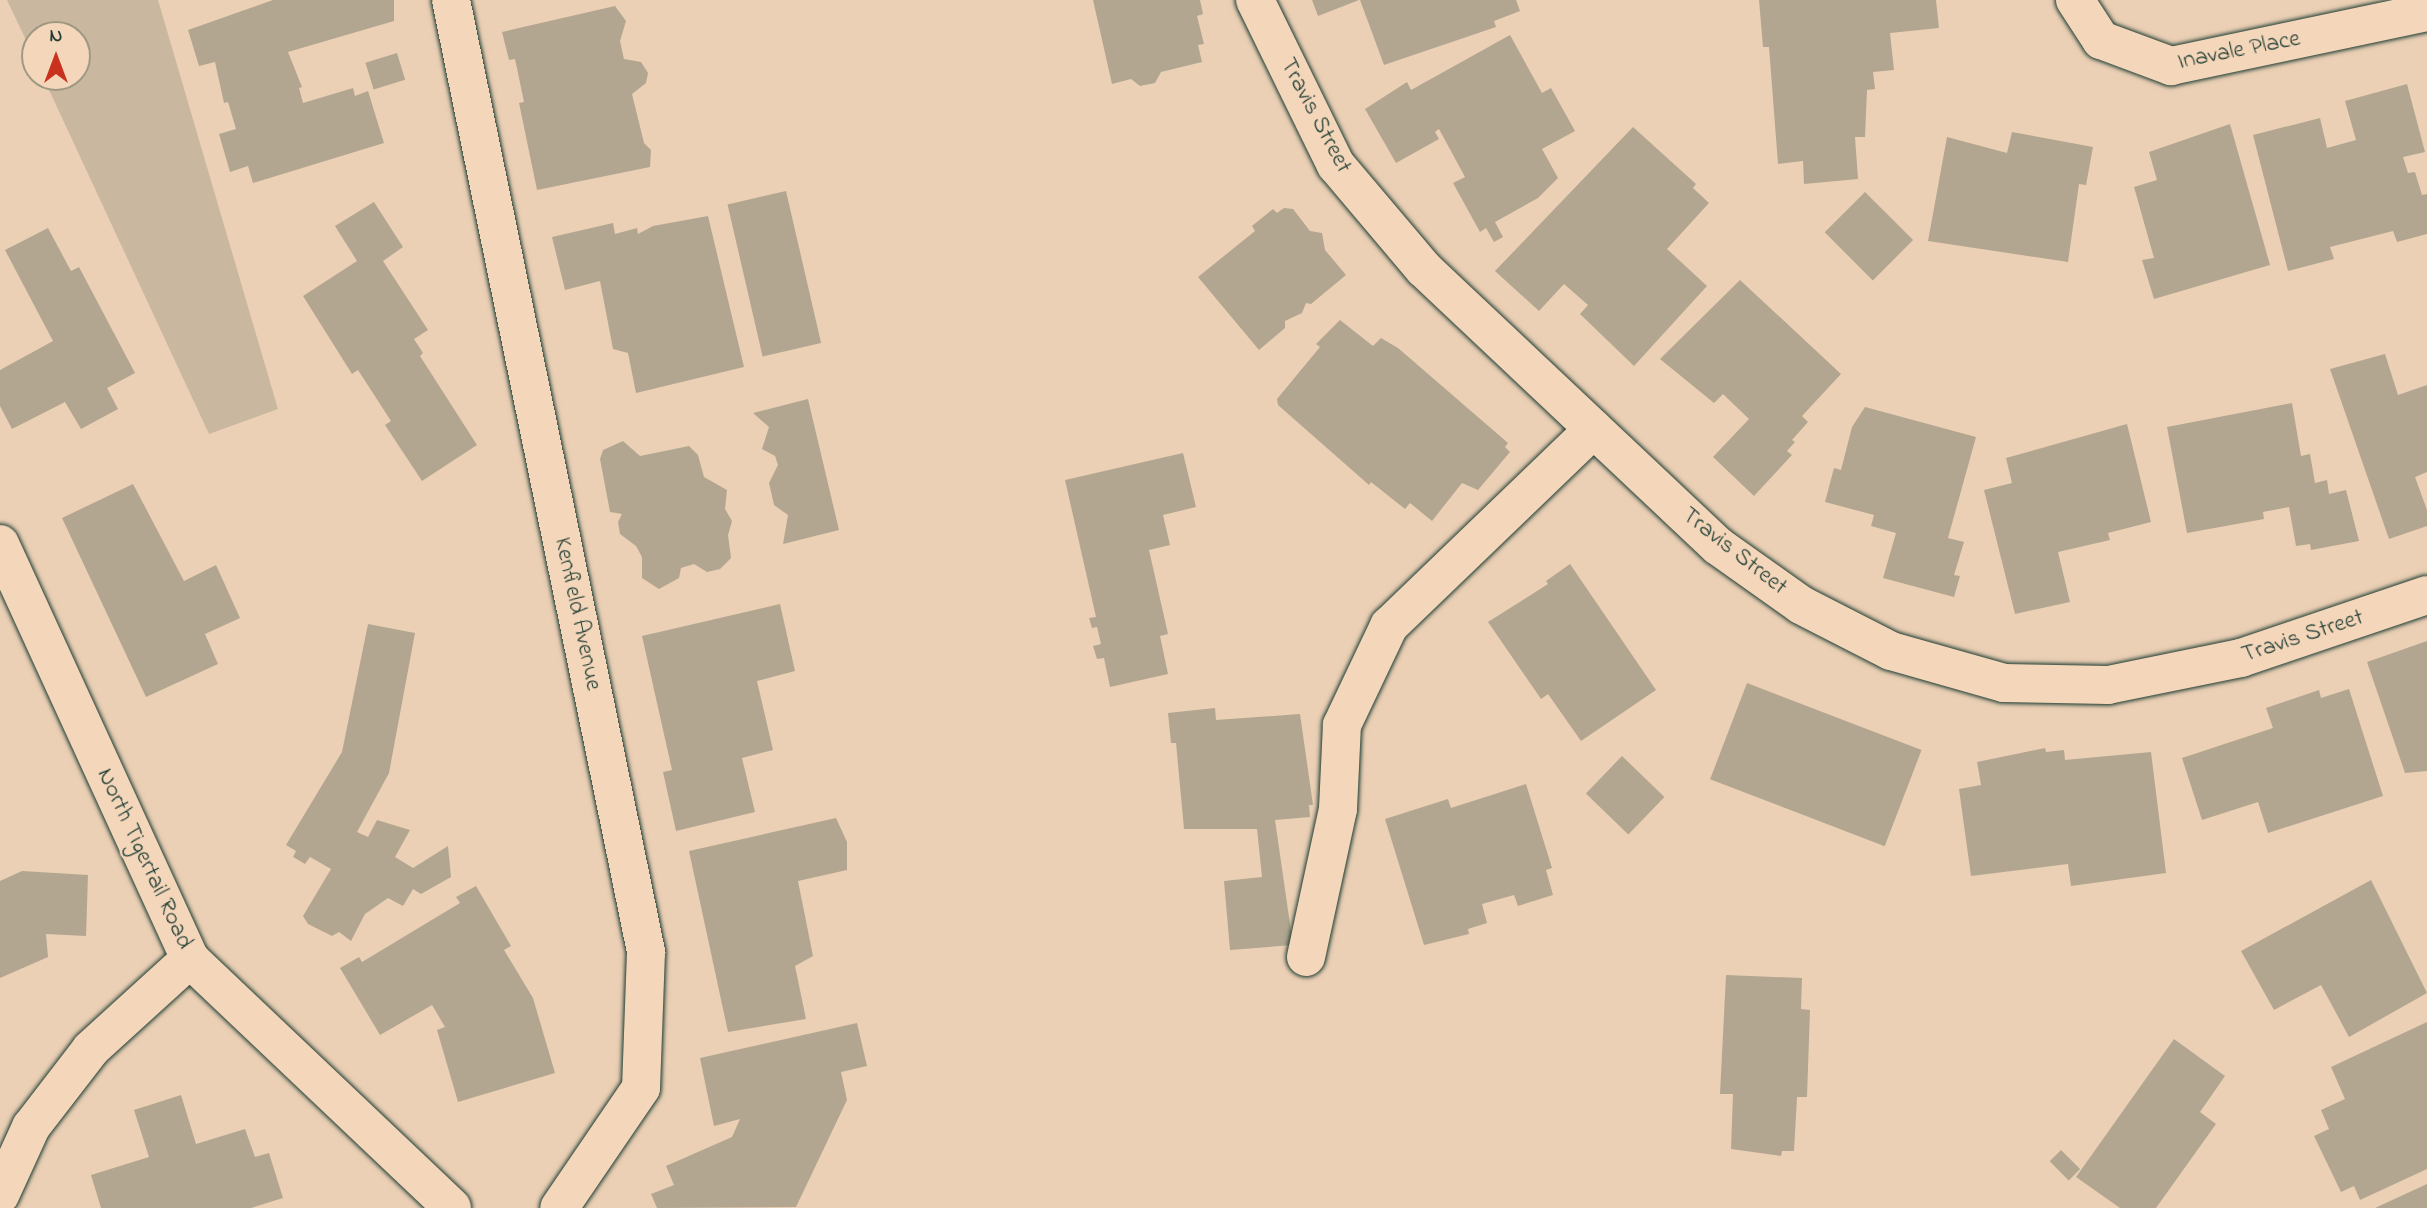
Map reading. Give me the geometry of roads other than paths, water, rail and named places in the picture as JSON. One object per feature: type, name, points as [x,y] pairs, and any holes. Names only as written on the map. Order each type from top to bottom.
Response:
[{"type":"street","name":"Kenfield Avenue","points":[[451,0],[646,952],[641,1088],[559,1208]]},
{"type":"street","name":"Travis Street","points":[[1255,0],[1336,166],[1424,269],[1718,546],[1801,605],[1891,651],[2004,682],[2108,685],[2228,661],[2427,595]]},
{"type":"street","name":"Inavale Place","points":[[2075,0],[2101,40],[2171,66],[2427,12]]},
{"type":"street","points":[[1306,957],[1338,809],[1342,725],[1388,626],[1594,429]]},
{"type":"street","name":"North Tigertail Road","points":[[0,544],[190,959],[452,1208]]},
{"type":"street","points":[[0,1195],[31,1127],[90,1049],[190,959]]}]
